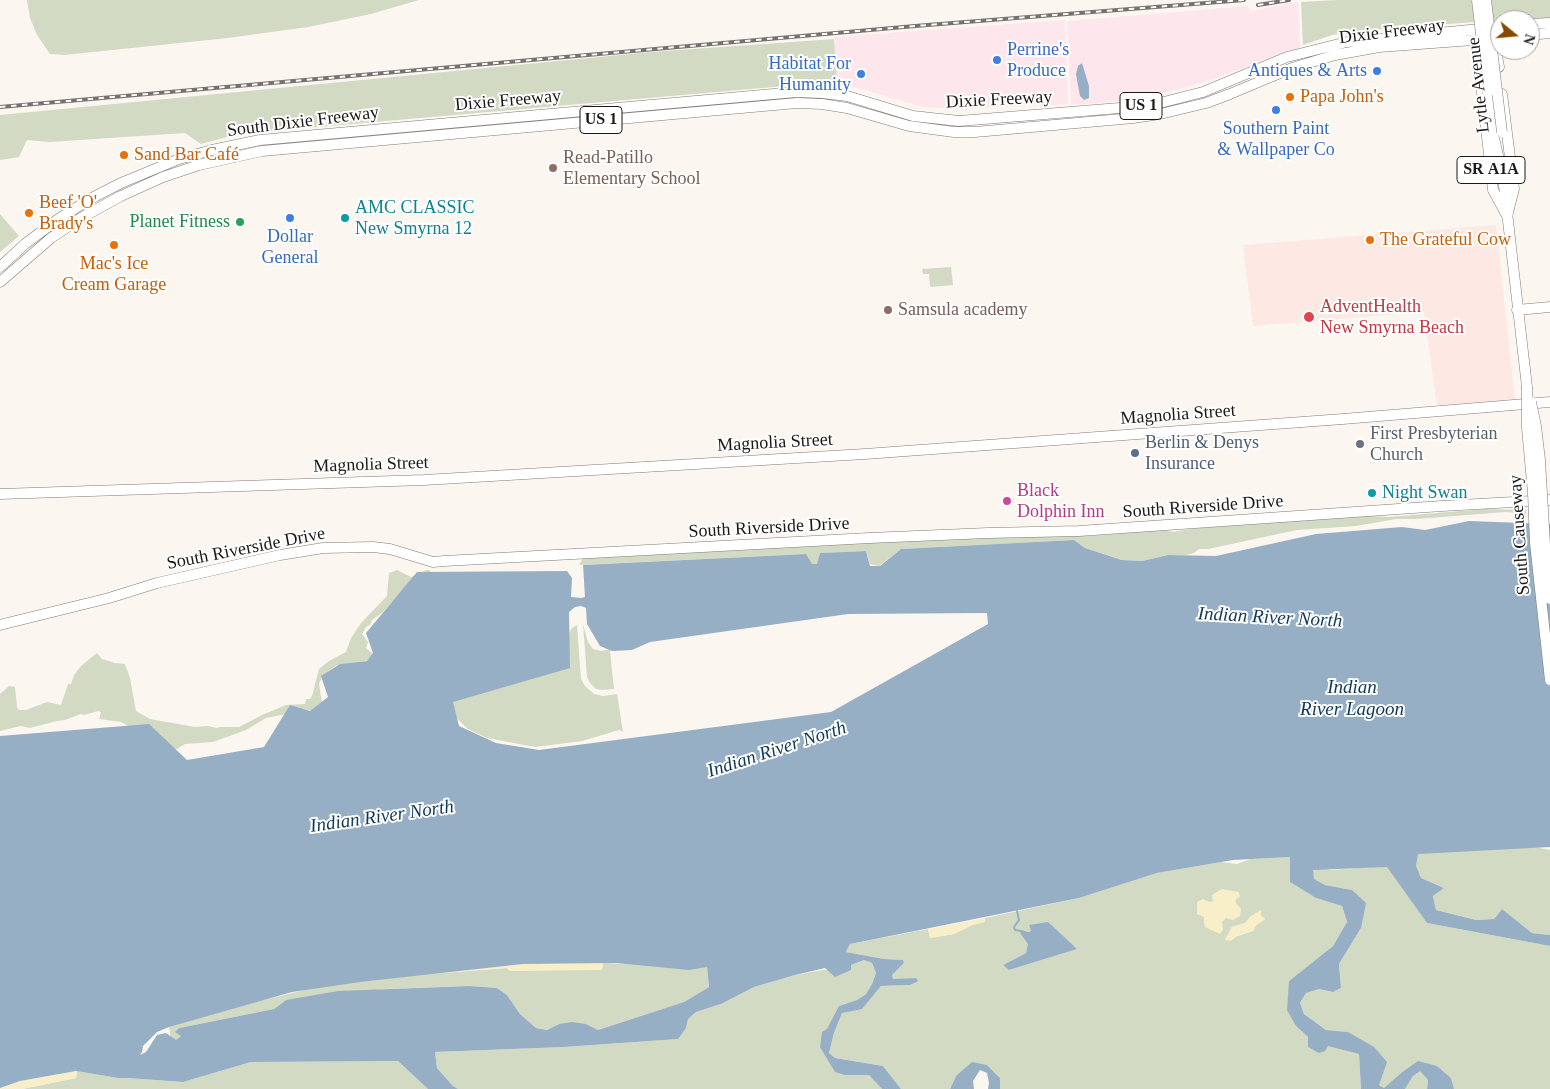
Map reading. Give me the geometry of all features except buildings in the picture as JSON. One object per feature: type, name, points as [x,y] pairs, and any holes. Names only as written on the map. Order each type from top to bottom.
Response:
[{"type":"main road","name":"Lytle Avenue","points":[[1477,0],[1497,133],[1517,310]]},
{"type":"main road","name":"Lytle Avenue","points":[[1486,0],[1497,133]]},
{"type":"main road","name":"Dixie Freeway","points":[[403,126],[796,92],[847,96],[914,116],[959,121],[1132,107],[1160,103],[1203,92],[1287,58],[1359,39],[1490,28]]},
{"type":"main road","points":[[1476,39],[1481,29],[1490,35]]},
{"type":"main road","name":"Dixie Freeway","points":[[404,138],[797,103],[847,108],[909,126],[942,132],[976,132],[1133,118],[1160,114],[1206,103],[1292,68],[1335,55],[1380,47],[1476,39],[1490,40]]},
{"type":"main road","name":"SR A1A","points":[[1476,39],[1494,190],[1507,216]]},
{"type":"main road","name":"SR A1A","points":[[1498,60],[1514,189],[1507,216]]},
{"type":"main road","name":"South Dixie Freeway","points":[[0,266],[25,244],[72,210],[121,183],[162,165],[197,154],[260,140],[403,126]]},
{"type":"main road","name":"South Dixie Freeway","points":[[0,282],[34,252],[81,218],[121,196],[182,170],[221,159],[262,151],[404,138]]},
{"type":"main road","points":[[1517,310],[1550,308]]},
{"type":"main road","name":"South Causeway","points":[[1517,310],[1527,387],[1536,426],[1540,460],[1550,599]]},
{"type":"main road","name":"South Causeway","points":[[1527,387],[1527,428],[1533,485],[1535,544],[1550,680]]},
{"type":"main road","name":"Magnolia Street","points":[[0,494],[424,480],[865,454],[1550,402]]},
{"type":"main road","name":"South Riverside Drive","points":[[0,625],[109,598],[157,583],[280,555],[323,548],[373,547],[390,549],[433,562],[444,562],[879,538],[1079,531],[1550,500]]},
{"type":"shaded area","points":[[1298,2],[1300,49],[1288,51],[1211,80],[1143,99],[1071,105],[1067,21],[1248,6],[1250,11]]},
{"type":"shaded area","points":[[1065,20],[1068,104],[955,109],[923,107],[847,85],[837,84],[834,37]]},
{"type":"shaded area","name":"AdventHealth New Smyrna Beach","points":[[1496,225],[1515,400],[1437,406],[1424,312],[1253,326],[1243,245]]},
{"type":"green space","points":[[27,0],[419,0],[371,14],[308,27],[228,38],[64,55],[50,54],[37,35],[30,18]]},
{"type":"green space","points":[[1339,0],[1472,0],[1475,22],[1368,30],[1332,35],[1303,45],[1301,2]]},
{"type":"green space","points":[[1487,0],[1550,0],[1550,23],[1540,22],[1540,10],[1490,10],[1490,21]]},
{"type":"green space","points":[[834,39],[837,84],[819,83],[238,134],[201,144],[185,133],[50,142],[27,140],[19,157],[0,160],[0,115],[651,52]]},
{"type":"green space","points":[[0,214],[19,236],[0,252]]},
{"type":"green space","points":[[951,267],[953,285],[930,287],[929,274],[923,274],[922,269]]},
{"type":"green space","points":[[1486,509],[1526,510],[1526,516],[1520,513],[1505,512],[1396,519],[1356,526],[1297,530],[1208,549],[1199,549],[1194,553],[1186,555],[1168,555],[1142,561],[1123,560],[1085,548],[1074,540],[901,549],[879,566],[870,564],[866,551],[820,553],[818,564],[812,564],[805,554],[579,565],[583,558],[1038,534],[1088,536],[1163,530],[1174,532],[1189,529],[1355,515],[1388,517]]},
{"type":"green space","points":[[397,570],[411,577],[426,570],[433,574],[406,587],[366,627],[362,634],[368,642],[366,648],[373,654],[370,660],[337,665],[323,675],[319,684],[322,703],[311,711],[303,709],[266,718],[246,730],[213,742],[185,744],[171,750],[121,722],[99,719],[101,712],[98,711],[30,728],[21,726],[0,731],[0,694],[9,686],[15,687],[19,710],[26,710],[47,702],[61,705],[68,684],[71,684],[74,675],[81,666],[97,653],[102,659],[125,664],[130,678],[136,711],[150,719],[195,727],[239,727],[286,705],[305,704],[306,699],[310,699],[312,696],[319,669],[346,652],[351,638],[361,623],[387,596],[389,573]]},
{"type":"green space","points":[[583,624],[588,642],[593,649],[601,651],[611,649],[614,689],[596,689],[587,677]]},
{"type":"green space","points":[[577,625],[581,679],[585,686],[594,694],[603,696],[617,694],[623,732],[619,730],[582,741],[535,747],[487,738],[468,729],[454,716],[450,702],[566,637],[572,628]]},
{"type":"green space","points":[[1535,847],[1550,850],[1550,935],[1532,933],[1502,909],[1494,919],[1476,920],[1436,910],[1433,896],[1444,888],[1421,878],[1410,859],[1424,849]]},
{"type":"green space","points":[[1291,857],[1290,882],[1316,898],[1342,906],[1347,923],[1333,946],[1289,981],[1296,1026],[1308,1037],[1327,1045],[1359,1054],[1361,1089],[1000,1089],[1000,1078],[987,1065],[956,1076],[950,1089],[901,1089],[883,1066],[835,1058],[829,1053],[842,1013],[862,1008],[881,986],[910,985],[916,978],[893,980],[892,975],[904,963],[903,960],[884,959],[846,952],[850,944],[928,929],[930,938],[954,934],[972,925],[984,922],[985,918],[1079,898],[1157,873],[1221,862],[1237,864],[1251,859]],"holes":[[[1236,899],[1236,903],[1221,922],[1223,930],[1205,927],[1204,917],[1209,902]],[[1251,916],[1261,916],[1265,919],[1256,925],[1253,931],[1225,940],[1232,927],[1245,923]],[[1029,926],[1076,949],[1009,970],[1003,965],[1026,953],[1029,944],[1020,933],[1022,930],[1032,931]]]},
{"type":"green space","points":[[1388,867],[1427,923],[1550,946],[1550,1089],[1454,1089],[1451,1078],[1437,1066],[1401,1073],[1384,1088],[1379,1085],[1348,1032],[1326,1030],[1304,1014],[1300,1003],[1306,993],[1319,989],[1333,992],[1341,988],[1339,964],[1361,928],[1352,890],[1325,885],[1313,879],[1312,870]]},
{"type":"green space","points":[[864,960],[872,963],[876,973],[872,984],[866,994],[857,1000],[839,1006],[820,1047],[845,1075],[869,1075],[882,1089],[458,1089],[437,1068],[435,1052],[564,1047],[677,1039],[686,1028],[688,1019],[696,1012],[721,1004],[754,987],[795,975],[851,965]]},
{"type":"green space","points":[[603,963],[707,967],[709,987],[684,1002],[598,1030],[586,1024],[559,1024],[547,1030],[536,1028],[520,1014],[507,995],[497,988],[469,986],[385,989],[286,1000],[274,1009],[179,1028],[181,1036],[176,1041],[171,1038],[169,1027],[190,1018],[321,986],[429,974],[507,968],[510,971],[602,969]]},
{"type":"green space","points":[[398,1061],[428,1089],[22,1089],[76,1078],[77,1071],[118,1078],[183,1082],[251,1062]]},
{"type":"green space","points":[[1420,1070],[1428,1080],[1427,1089],[1405,1089],[1413,1076]]},
{"type":"sand","points":[[1222,889],[1239,892],[1240,897],[1236,899],[1236,903],[1241,909],[1240,916],[1233,920],[1226,918],[1222,922],[1223,930],[1220,934],[1205,927],[1204,917],[1197,914],[1197,902],[1203,899],[1213,902],[1212,895]]},
{"type":"sand","points":[[1261,910],[1261,916],[1265,919],[1256,925],[1253,931],[1238,935],[1231,941],[1225,940],[1232,927],[1245,923],[1251,916]]},
{"type":"sand","points":[[985,918],[985,922],[972,925],[954,934],[930,938],[928,929]]},
{"type":"sand","points":[[603,963],[602,970],[510,971],[507,968],[431,974],[523,964]]},
{"type":"sand","points":[[77,1071],[76,1078],[22,1089],[0,1089],[20,1081]]},
{"type":"water","points":[[1082,63],[1089,86],[1089,98],[1084,100],[1080,96],[1076,74],[1078,66]]},
{"type":"water","name":"Indian River Lagoon","points":[[1469,521],[1550,524],[1550,847],[1418,854],[1416,866],[1421,878],[1444,888],[1433,896],[1436,910],[1476,920],[1494,919],[1502,909],[1532,933],[1550,935],[1550,946],[1427,923],[1387,867],[1313,870],[1314,879],[1325,885],[1352,890],[1366,903],[1361,928],[1339,964],[1341,988],[1333,992],[1319,989],[1306,993],[1300,1003],[1304,1014],[1326,1030],[1348,1032],[1374,1047],[1387,1062],[1379,1085],[1384,1088],[1418,1061],[1437,1066],[1451,1078],[1454,1089],[1427,1089],[1428,1080],[1420,1071],[1413,1076],[1405,1089],[1361,1089],[1359,1054],[1328,1046],[1325,1051],[1319,1053],[1308,1047],[1308,1037],[1296,1026],[1287,1010],[1289,981],[1333,946],[1347,922],[1342,906],[1316,898],[1290,882],[1290,857],[1233,860],[1157,873],[1079,898],[850,944],[846,952],[884,959],[903,960],[904,963],[892,975],[893,979],[916,978],[918,981],[910,985],[881,986],[862,1009],[842,1013],[829,1053],[835,1058],[883,1066],[901,1089],[882,1089],[869,1075],[845,1075],[835,1072],[820,1047],[822,1032],[827,1029],[839,1006],[857,1000],[866,994],[872,984],[876,973],[872,963],[864,960],[851,965],[851,970],[835,977],[825,968],[754,987],[721,1004],[696,1012],[688,1019],[686,1028],[678,1039],[564,1047],[435,1052],[437,1068],[458,1089],[428,1089],[398,1061],[251,1062],[183,1082],[118,1078],[76,1071],[20,1081],[0,1088],[0,736],[149,724],[187,760],[264,747],[290,705],[310,711],[328,697],[321,676],[340,664],[367,661],[373,653],[366,633],[417,572],[567,571],[572,578],[571,597],[581,598],[585,597],[583,565],[806,554],[812,564],[817,564],[820,553],[866,551],[870,566],[880,566],[901,549],[1074,540],[1085,548],[1122,560],[1142,561],[1168,555],[1216,556],[1316,534],[1402,527],[1425,530]],"holes":[[[581,606],[586,608],[587,624],[600,646],[612,651],[632,650],[650,642],[848,614],[987,613],[988,624],[831,712],[539,750],[496,743],[459,726],[453,702],[570,668],[569,612],[575,607]],[[616,963],[689,970],[707,967],[709,987],[684,1002],[598,1030],[586,1024],[572,1022],[559,1024],[547,1030],[536,1028],[520,1014],[507,995],[497,988],[469,986],[338,991],[286,1000],[274,1009],[179,1028],[175,1032],[181,1036],[176,1040],[166,1033],[157,1035],[146,1052],[140,1055],[143,1046],[157,1032],[169,1027],[292,992],[360,982],[523,964]]]},
{"type":"water","points":[[1048,922],[1077,949],[1009,970],[1003,965],[1026,953],[1028,944],[1020,933],[1022,930],[1028,932],[1031,931],[1029,925]]},
{"type":"water","points":[[972,1062],[987,1065],[1000,1078],[1000,1089],[988,1089],[987,1073],[980,1070],[973,1081],[974,1089],[950,1089],[956,1076]]},
{"type":"waterway","points":[[1017,911],[1019,920],[1014,927],[1015,930],[1021,931]]},
{"type":"railway","points":[[0,107],[915,26],[1244,0]]},
{"type":"railway","points":[[1258,5],[1289,0]]},
{"type":"place","name":"Perrine's Produce","points":[[997,60]]},
{"type":"place","name":"Antiques & Arts","points":[[1377,71]]},
{"type":"place","name":"Habitat For Humanity","points":[[861,74]]},
{"type":"place","name":"Papa John's","points":[[1290,97]]},
{"type":"place","name":"Southern Paint & Wallpaper Co","points":[[1276,110]]},
{"type":"place","name":"Sand Bar Café","points":[[124,155]]},
{"type":"place","name":"Read-Patillo Elementary School","points":[[553,168]]},
{"type":"place","name":"Beef 'O' Brady's","points":[[29,213]]},
{"type":"place","name":"Dollar General","points":[[290,218]]},
{"type":"place","name":"AMC CLASSIC New Smyrna 12","points":[[345,218]]},
{"type":"place","name":"Planet Fitness","points":[[240,222]]},
{"type":"place","name":"The Grateful Cow","points":[[1370,240]]},
{"type":"place","name":"Mac's Ice Cream Garage","points":[[114,245]]},
{"type":"place","name":"Samsula academy","points":[[888,310]]},
{"type":"place","name":"AdventHealth New Smyrna Beach","points":[[1309,317]]},
{"type":"place","name":"First Presbyterian Church","points":[[1360,444]]},
{"type":"place","name":"Berlin & Denys Insurance","points":[[1135,453]]},
{"type":"place","name":"Night Swan","points":[[1372,493]]},
{"type":"place","name":"Black Dolphin Inn","points":[[1007,501]]},
{"type":"water label","name":"Indian River North","points":[[1270,618]]},
{"type":"water label","name":"Indian River North","points":[[777,750]]},
{"type":"water label","name":"Indian River North","points":[[382,817]]}]
